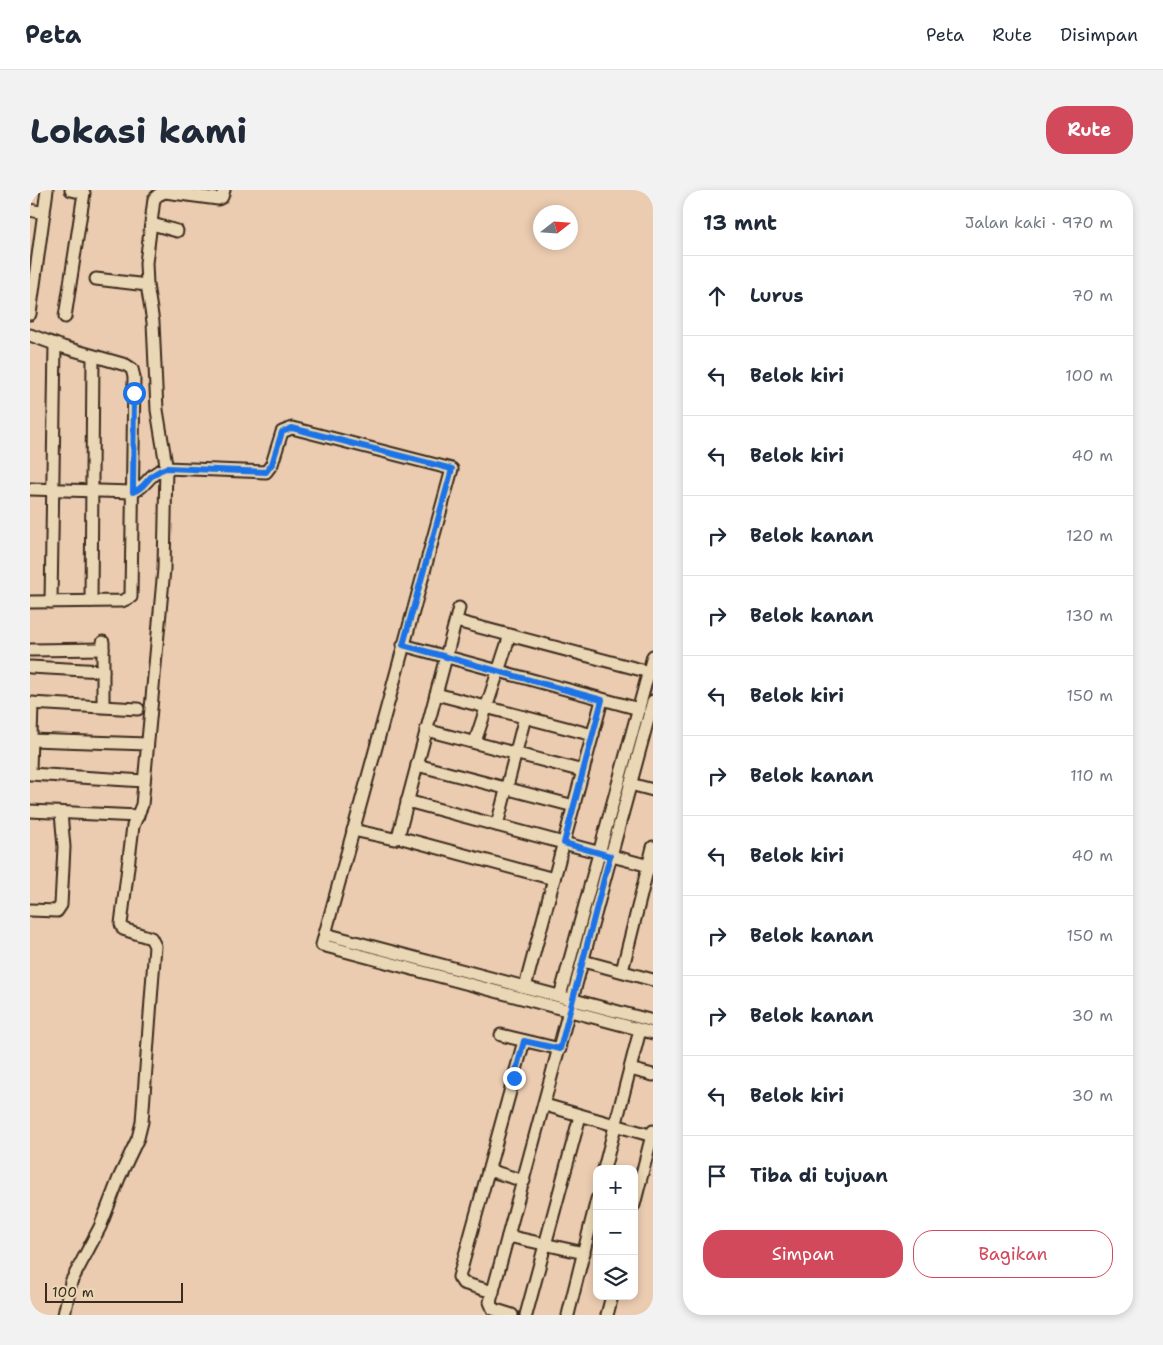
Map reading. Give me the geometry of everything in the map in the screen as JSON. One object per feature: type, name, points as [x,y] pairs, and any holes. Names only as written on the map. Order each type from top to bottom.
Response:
[{"type":"street","points":[[30,314],[34,246],[44,213],[47,190]]},
{"type":"street","points":[[65,316],[84,193],[71,190]]},
{"type":"street","points":[[64,1315],[71,1282],[100,1227],[118,1178],[138,1138],[142,1122],[155,946],[151,938],[127,932],[123,929],[122,924],[133,826],[138,816],[144,781],[164,579],[166,468],[158,410],[153,322],[147,285],[146,263],[154,200],[158,195],[167,192],[215,199],[222,197],[224,190]]},
{"type":"street","points":[[30,210],[44,213]]},
{"type":"street","points":[[152,224],[177,230]]},
{"type":"street","points":[[96,279],[147,285]]},
{"type":"street","points":[[30,334],[92,356],[126,365],[134,371],[131,597],[126,601],[30,602]]},
{"type":"street","points":[[51,602],[55,344]]},
{"type":"street","points":[[91,602],[93,490],[92,356]]},
{"type":"street","points":[[30,489],[133,492],[142,487],[154,472],[166,468],[266,472],[272,464],[282,432],[292,428],[452,469],[322,945],[653,1033]]},
{"type":"street","points":[[398,837],[459,608]]},
{"type":"street","points":[[456,621],[651,673]]},
{"type":"street","points":[[475,742],[510,635]]},
{"type":"street","points":[[403,645],[639,709]]},
{"type":"street","points":[[30,650],[103,646],[103,706]]},
{"type":"street","points":[[560,996],[598,852],[651,673],[653,656]]},
{"type":"street","points":[[30,667],[103,671]]},
{"type":"street","points":[[436,694],[593,735]]},
{"type":"street","points":[[525,987],[602,700]]},
{"type":"street","points":[[512,1315],[491,1307],[493,1292],[653,701]]},
{"type":"street","points":[[138,709],[31,703],[30,772],[144,781]]},
{"type":"street","points":[[496,825],[525,717]]},
{"type":"street","points":[[426,730],[583,771]]},
{"type":"street","points":[[31,740],[147,744]]},
{"type":"street","points":[[417,765],[574,806]]},
{"type":"street","points":[[630,784],[653,790]]},
{"type":"street","points":[[408,801],[651,866]]},
{"type":"street","points":[[30,811],[138,816]]},
{"type":"street","points":[[30,910],[57,911],[61,906],[64,848],[60,813]]},
{"type":"street","points":[[353,830],[394,839],[398,837],[554,878]]},
{"type":"street","points":[[622,971],[651,866],[653,847]]},
{"type":"street","points":[[325,934],[653,1021]]},
{"type":"street","points":[[583,961],[653,980]]},
{"type":"street","points":[[605,1165],[640,1030]]},
{"type":"street","points":[[501,1035],[560,1049]]},
{"type":"street","points":[[493,1292],[464,1283],[459,1277],[524,1041]]},
{"type":"street","points":[[630,1069],[653,1075]]},
{"type":"street","points":[[545,1105],[616,1126],[653,1134],[638,1184]]},
{"type":"street","points":[[526,1315],[580,1116]]},
{"type":"street","points":[[488,1170],[524,1181]]},
{"type":"street","points":[[568,1315],[594,1210]]},
{"type":"street","points":[[508,1236],[584,1253]]},
{"type":"street","points":[[607,1315],[611,1300]]},
{"type":"route","points":[[134,393],[133,492],[142,487],[154,472],[166,468],[266,472],[270,470],[282,432],[292,428],[452,469],[403,645],[602,700],[564,843],[610,856],[560,1049],[524,1041],[514,1078]]}]
